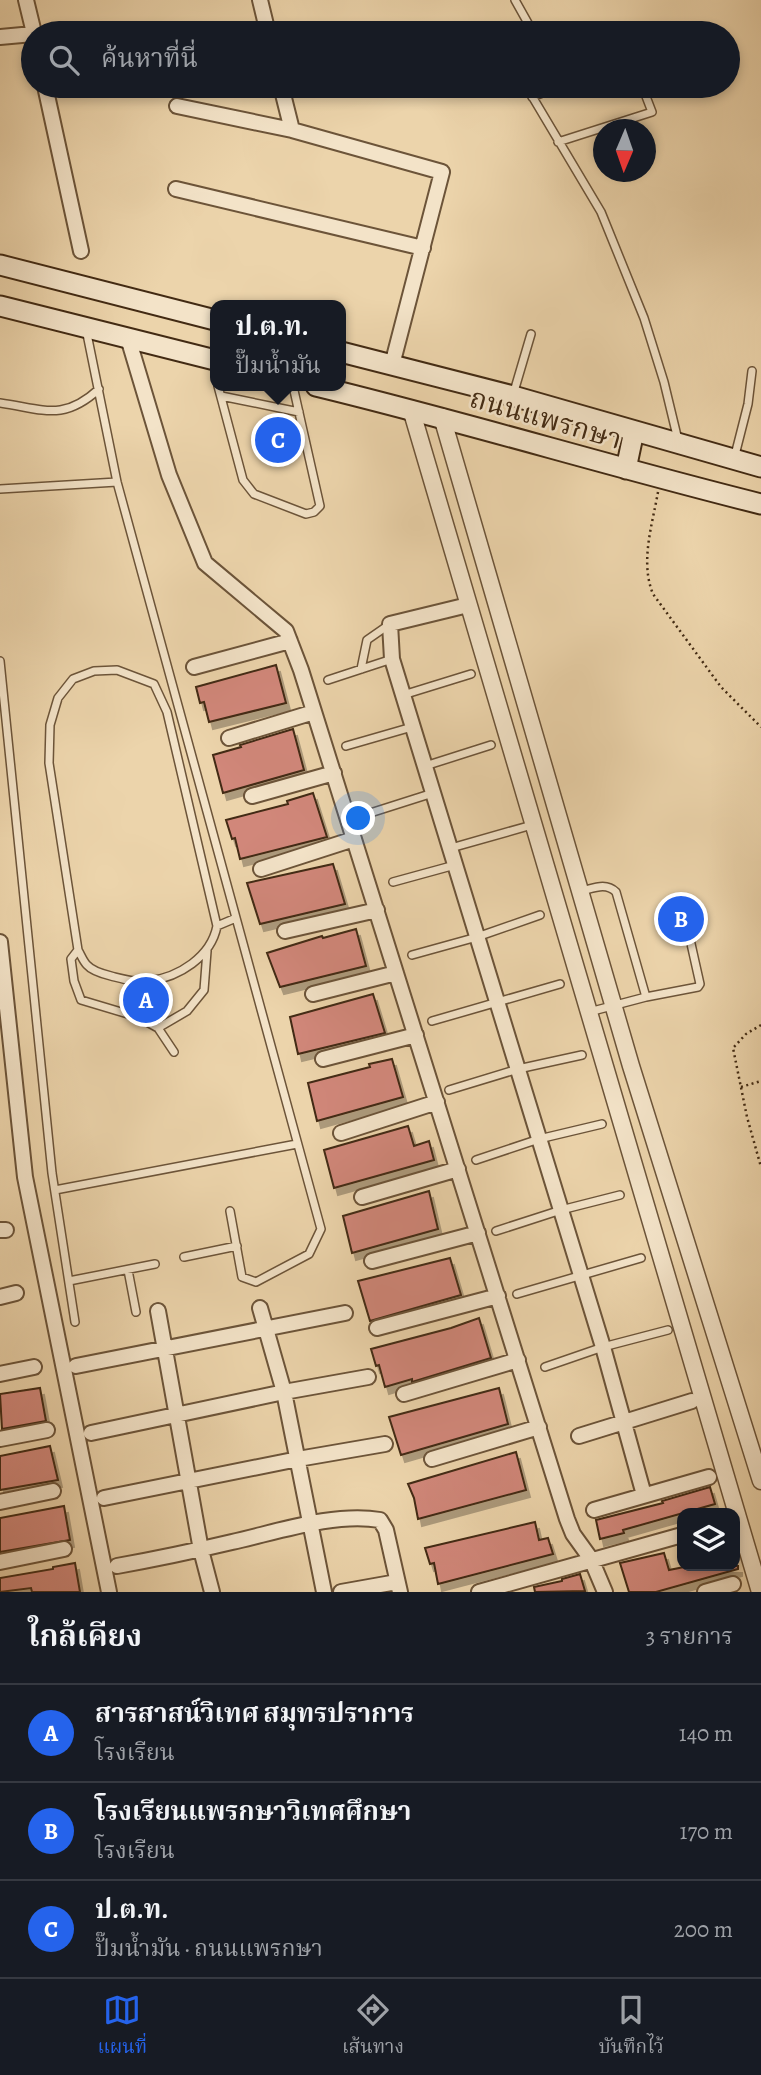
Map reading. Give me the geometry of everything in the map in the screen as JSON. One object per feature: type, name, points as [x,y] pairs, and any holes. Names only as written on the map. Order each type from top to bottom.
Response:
[{"type":"main road","points":[[0,265],[210,319]]},
{"type":"main road","points":[[0,306],[210,361]]},
{"type":"main road","name":"ถนนแพรกษา","points":[[346,353],[513,396],[761,467]]},
{"type":"main road","name":"ถนนแพรกษา","points":[[337,391],[761,504]]},
{"type":"main road","points":[[626,469],[634,431]]},
{"type":"street","points":[[26,0],[31,21]]},
{"type":"street","points":[[260,0],[265,21]]},
{"type":"street","points":[[0,37],[21,35]]},
{"type":"street","points":[[49,98],[81,251]]},
{"type":"street","points":[[284,98],[292,130]]},
{"type":"street","points":[[177,106],[292,130],[442,172],[392,365]]},
{"type":"street","points":[[176,189],[423,248]]},
{"type":"street","points":[[128,338],[169,475],[205,563],[286,631],[290,641],[573,1534],[591,1559],[605,1592]]},
{"type":"street","points":[[411,409],[760,1592]]},
{"type":"street","points":[[442,417],[761,1481]]},
{"type":"street","points":[[468,605],[390,624],[392,659],[603,1347],[644,1496]]},
{"type":"street","points":[[194,667],[290,641]]},
{"type":"street","points":[[229,738],[314,712]]},
{"type":"street","points":[[252,796],[334,773]]},
{"type":"street","points":[[261,869],[354,839]]},
{"type":"street","points":[[285,930],[377,910]]},
{"type":"street","points":[[0,942],[7,1074],[109,1592]]},
{"type":"street","points":[[313,994],[396,973]]},
{"type":"street","points":[[323,1059],[416,1035]]},
{"type":"street","points":[[341,1133],[437,1102]]},
{"type":"street","points":[[362,1197],[458,1169]]},
{"type":"street","points":[[372,1261],[478,1233]]},
{"type":"street","points":[[0,1297],[16,1293]]},
{"type":"street","points":[[377,1328],[498,1296]]},
{"type":"street","points":[[260,1308],[284,1392],[324,1592]]},
{"type":"street","points":[[158,1311],[201,1550],[212,1592]]},
{"type":"street","points":[[76,1366],[345,1313]]},
{"type":"street","points":[[404,1394],[518,1360]]},
{"type":"street","points":[[0,1374],[33,1367]]},
{"type":"street","points":[[91,1433],[368,1377]]},
{"type":"street","points":[[579,1436],[692,1401]]},
{"type":"street","points":[[432,1460],[539,1427]]},
{"type":"street","points":[[0,1439],[47,1430]]},
{"type":"street","points":[[104,1498],[385,1444]]},
{"type":"street","points":[[594,1510],[709,1477]]},
{"type":"street","points":[[0,1502],[53,1491]]},
{"type":"street","points":[[117,1566],[201,1550],[311,1524],[366,1518],[380,1520],[386,1530],[399,1587],[341,1592]]},
{"type":"street","points":[[479,1592],[677,1536]]},
{"type":"street","points":[[0,1562],[64,1549]]},
{"type":"street","points":[[705,1592],[733,1584]]},
{"type":"lane","points":[[515,0],[528,21]]},
{"type":"lane","points":[[533,98],[601,212],[644,318],[664,382],[679,444]]},
{"type":"lane","points":[[558,142],[652,112],[647,98]]},
{"type":"lane","points":[[86,328],[117,482],[321,1229],[309,1254],[256,1282],[242,1278],[230,1211]]},
{"type":"lane","points":[[513,396],[531,334]]},
{"type":"lane","points":[[734,460],[748,404],[752,370]]},
{"type":"lane","points":[[0,403],[62,412],[83,404],[99,389]]},
{"type":"lane","points":[[220,391],[243,480],[254,494],[306,514],[314,512],[320,506],[294,391]]},
{"type":"lane","points":[[221,396],[299,412]]},
{"type":"lane","points":[[0,489],[117,482]]},
{"type":"lane","points":[[361,669],[367,640],[390,624]]},
{"type":"lane","points":[[328,680],[392,659]]},
{"type":"lane","points":[[0,661],[55,1191],[75,1322]]},
{"type":"lane","points":[[117,670],[154,684],[167,712],[217,926],[214,940],[208,950],[181,971],[147,981],[129,981],[102,974],[88,966],[78,950],[49,763],[50,725],[58,698],[73,680],[94,671],[117,670]]},
{"type":"lane","points":[[403,695],[471,674]]},
{"type":"lane","points":[[346,746],[412,727]]},
{"type":"lane","points":[[425,766],[491,745]]},
{"type":"lane","points":[[367,814],[433,793]]},
{"type":"lane","points":[[450,848],[532,825]]},
{"type":"lane","points":[[393,882],[455,865]]},
{"type":"lane","points":[[583,891],[604,886],[611,887],[616,892],[646,997]]},
{"type":"lane","points":[[588,1012],[698,987],[700,984],[681,899]]},
{"type":"lane","points":[[412,955],[477,937],[540,915]]},
{"type":"lane","points":[[217,926],[236,918]]},
{"type":"lane","points":[[78,950],[71,959],[74,981],[81,1000],[138,1017],[158,1028],[174,1052]]},
{"type":"lane","points":[[158,1028],[187,1011],[204,990],[208,950]]},
{"type":"lane","points":[[432,1021],[560,984]]},
{"type":"lane","points":[[449,1090],[518,1069],[582,1055]]},
{"type":"lane","points":[[476,1160],[539,1139],[602,1124]]},
{"type":"lane","points":[[55,1191],[298,1144]]},
{"type":"lane","points":[[496,1231],[620,1195]]},
{"type":"lane","points":[[184,1257],[237,1246]]},
{"type":"lane","points":[[517,1294],[641,1258]]},
{"type":"lane","points":[[69,1281],[155,1264]]},
{"type":"lane","points":[[128,1270],[136,1311]]},
{"type":"lane","points":[[545,1367],[603,1347],[668,1330]]},
{"type":"path","points":[[661,479],[646,561],[653,594],[721,687],[761,727]]},
{"type":"path","points":[[761,1025],[746,1034],[733,1048],[761,1167]]},
{"type":"path","points":[[741,1087],[761,1081]]},
{"type":"building","points":[[276,665],[286,703],[209,722],[204,702],[200,703],[196,687]]},
{"type":"building","points":[[293,729],[304,770],[223,793],[213,755]]},
{"type":"building","points":[[313,793],[327,837],[240,859],[235,838],[232,839],[226,820],[288,804],[287,801]]},
{"type":"building","points":[[333,864],[345,904],[260,924],[247,883]]},
{"type":"building","points":[[356,929],[366,966],[280,987],[267,953]]},
{"type":"building","points":[[373,994],[385,1033],[298,1054],[290,1017]]},
{"type":"building","points":[[392,1059],[403,1097],[317,1121],[308,1083]]},
{"type":"building","points":[[408,1126],[414,1146],[429,1141],[434,1160],[334,1188],[324,1150]]},
{"type":"building","points":[[429,1191],[438,1229],[352,1253],[343,1216]]},
{"type":"building","points":[[450,1258],[461,1295],[370,1321],[358,1281]]},
{"type":"building","points":[[479,1318],[491,1358],[412,1382],[412,1379],[385,1387],[371,1349]]},
{"type":"building","points":[[40,1388],[46,1421],[2,1429],[0,1394]]},
{"type":"building","points":[[499,1388],[508,1424],[401,1455],[389,1417]]},
{"type":"building","points":[[50,1446],[58,1480],[0,1490],[0,1456]]},
{"type":"building","points":[[516,1452],[526,1490],[418,1519],[408,1484]]},
{"type":"building","points":[[710,1487],[715,1504],[701,1508],[677,1508],[677,1515],[600,1539],[596,1520],[663,1503],[662,1501]]},
{"type":"building","points":[[64,1506],[70,1540],[0,1552],[0,1518]]},
{"type":"building","points":[[535,1522],[539,1540],[548,1538],[553,1554],[438,1584],[434,1563],[430,1564],[425,1548]]},
{"type":"building","points":[[664,1553],[669,1570],[731,1571],[656,1592],[629,1592],[620,1563]]},
{"type":"building","points":[[75,1563],[80,1592],[32,1592],[31,1588],[0,1592],[0,1578]]},
{"type":"building","points":[[580,1574],[585,1591],[535,1592],[534,1587]]},
{"type":"place","name":"ป.ต.ท.","points":[[278,440]]},
{"type":"place","name":"โรงเรียนแพรกษาวิเทศศึกษา","points":[[681,919]]},
{"type":"place","name":"สารสาสน์วิเทศ สมุทรปราการ","points":[[146,1000]]}]
